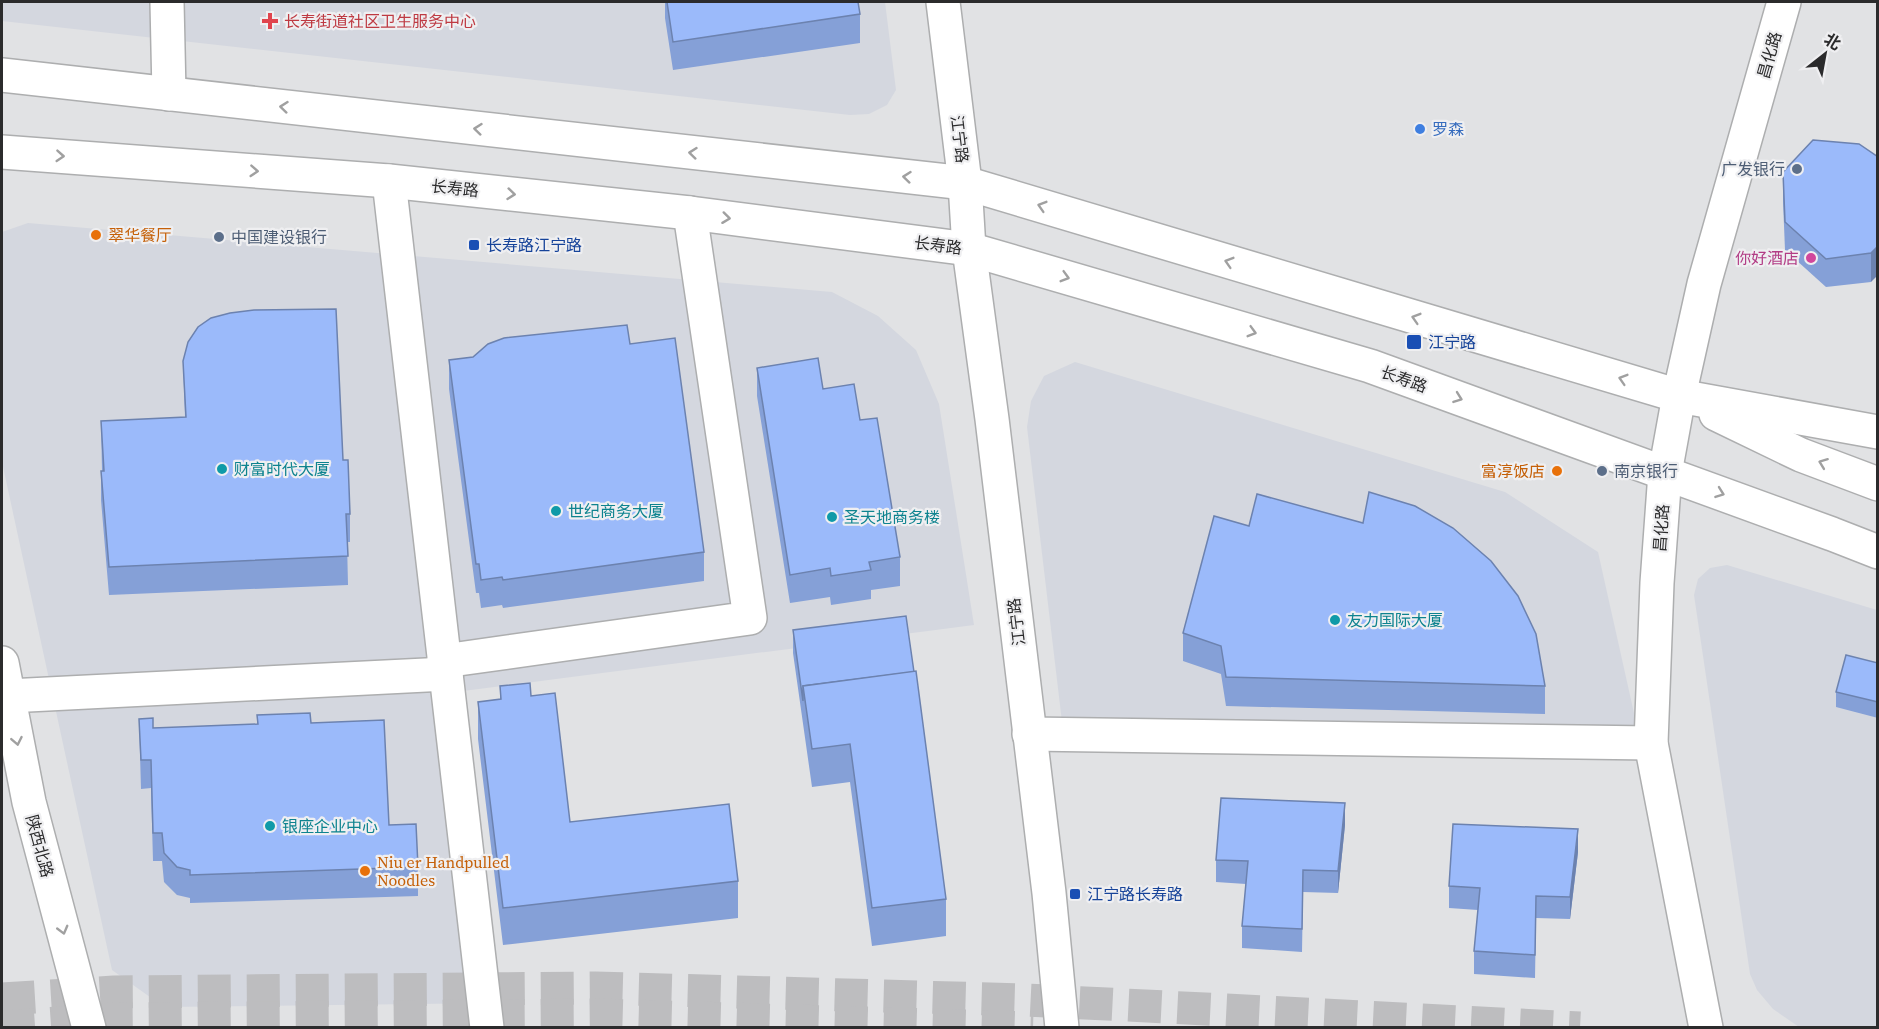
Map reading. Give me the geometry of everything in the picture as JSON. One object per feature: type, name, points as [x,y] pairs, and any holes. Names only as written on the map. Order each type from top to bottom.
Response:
[{"type":"main road","points":[[167,2],[169,94]]},
{"type":"main road","name":"江宁路","points":[[943,2],[965,183],[969,249],[992,419],[1049,892],[1062,1028]]},
{"type":"main road","name":"昌化路","points":[[1706,1028],[1651,743],[1657,583],[1665,473],[1679,396],[1704,285],[1784,2]]},
{"type":"main road","points":[[2,75],[965,183],[1679,396],[1878,432]]},
{"type":"main road","name":"长寿路","points":[[2,152],[389,181],[690,213],[969,249],[1370,366],[1878,552]]},
{"type":"main road","points":[[389,181],[487,1028]]},
{"type":"main road","points":[[8,696],[445,668],[750,618],[690,213]]},
{"type":"main road","points":[[1679,396],[1801,455],[1878,484]]},
{"type":"main road","name":"长寿路","points":[[1832,534],[1878,543]]},
{"type":"main road","name":"陕西北路","points":[[2,663],[28,802],[89,1028]]},
{"type":"main road","points":[[1029,734],[1651,743]]},
{"type":"shaded area","points":[[2,2],[885,2],[896,90],[887,105],[869,114],[850,115],[2,21]]},
{"type":"shaded area","points":[[28,223],[832,292],[878,316],[916,350],[939,404],[974,625],[463,691],[497,1003],[164,1007],[112,970],[2,462],[2,232]]},
{"type":"shaded area","points":[[1075,362],[1505,492],[1598,552],[1638,731],[1062,722],[1027,427],[1031,401],[1044,376]]},
{"type":"shaded area","points":[[1727,565],[1877,610],[1877,1027],[1799,1027],[1773,1009],[1757,990],[1750,974],[1694,595],[1698,579],[1710,568]]},
{"type":"building","points":[[667,2],[858,2],[860,14],[673,42]]},
{"type":"building","points":[[1813,140],[1859,144],[1878,157],[1878,246],[1871,253],[1826,259],[1785,222],[1783,172]]},
{"type":"building","name":"财富时代大厦","points":[[336,309],[343,460],[348,460],[350,514],[346,514],[348,556],[109,567],[101,471],[104,471],[101,421],[186,417],[183,361],[188,342],[198,327],[211,318],[254,310]]},
{"type":"building","points":[[627,325],[630,344],[675,338],[704,552],[503,580],[502,577],[481,580],[479,564],[476,564],[449,360],[473,357],[488,344],[504,338]]},
{"type":"building","name":"圣天地商务楼","points":[[818,358],[823,389],[854,384],[860,420],[877,418],[900,557],[869,562],[871,570],[831,576],[830,568],[790,575],[757,368]]},
{"type":"building","name":"友力国际大厦","points":[[1369,492],[1415,506],[1453,528],[1491,561],[1518,596],[1536,634],[1545,686],[1226,677],[1221,646],[1183,633],[1214,516],[1249,526],[1257,494],[1363,523]]},
{"type":"building","points":[[906,616],[914,672],[803,686],[803,701],[793,630]]},
{"type":"building","points":[[1846,655],[1878,663],[1878,702],[1836,692]]},
{"type":"building","points":[[916,671],[946,899],[872,908],[850,744],[812,749],[803,686]]},
{"type":"building","points":[[530,683],[531,696],[555,693],[570,822],[729,804],[738,881],[503,908],[478,702],[501,699],[500,686]]},
{"type":"building","name":"银座企业中心","points":[[310,713],[311,723],[384,720],[389,825],[416,824],[418,867],[190,875],[190,870],[177,867],[164,853],[162,833],[153,833],[151,760],[141,760],[139,719],[153,718],[153,728],[258,724],[257,715]]},
{"type":"building","points":[[1221,798],[1345,803],[1338,871],[1303,870],[1302,929],[1242,926],[1248,861],[1216,860]]},
{"type":"building","points":[[1453,824],[1578,829],[1570,897],[1536,896],[1535,955],[1474,951],[1480,888],[1449,886]]},
{"type":"tunnel","points":[[2,999],[114,992],[595,988],[1027,1000],[1580,1028]]},
{"type":"tunnel","points":[[2,1027],[115,1019],[594,1015],[1033,1028]]},
{"type":"place","name":"长寿街道社区卫生服务中心","points":[[270,21]]},
{"type":"place","name":"罗森","points":[[1420,129]]},
{"type":"place","name":"广发银行","points":[[1797,169]]},
{"type":"place","name":"翠华餐厅","points":[[96,235]]},
{"type":"place","name":"中国建设银行","points":[[219,237]]},
{"type":"place","name":"长寿路江宁路","points":[[474,245]]},
{"type":"place","name":"你好酒店","points":[[1811,258]]},
{"type":"place","name":"江宁路","points":[[1414,342]]},
{"type":"place","name":"财富时代大厦","points":[[222,469]]},
{"type":"place","name":"富淳饭店","points":[[1557,471]]},
{"type":"place","name":"南京银行","points":[[1602,471]]},
{"type":"place","name":"世纪商务大厦","points":[[556,511]]},
{"type":"place","name":"圣天地商务楼","points":[[832,517]]},
{"type":"place","name":"友力国际大厦","points":[[1335,620]]},
{"type":"place","name":"银座企业中心","points":[[270,826]]},
{"type":"place","name":"Niu er Handpulled Noodles","points":[[365,871]]},
{"type":"place","name":"江宁路长寿路","points":[[1075,894]]}]
